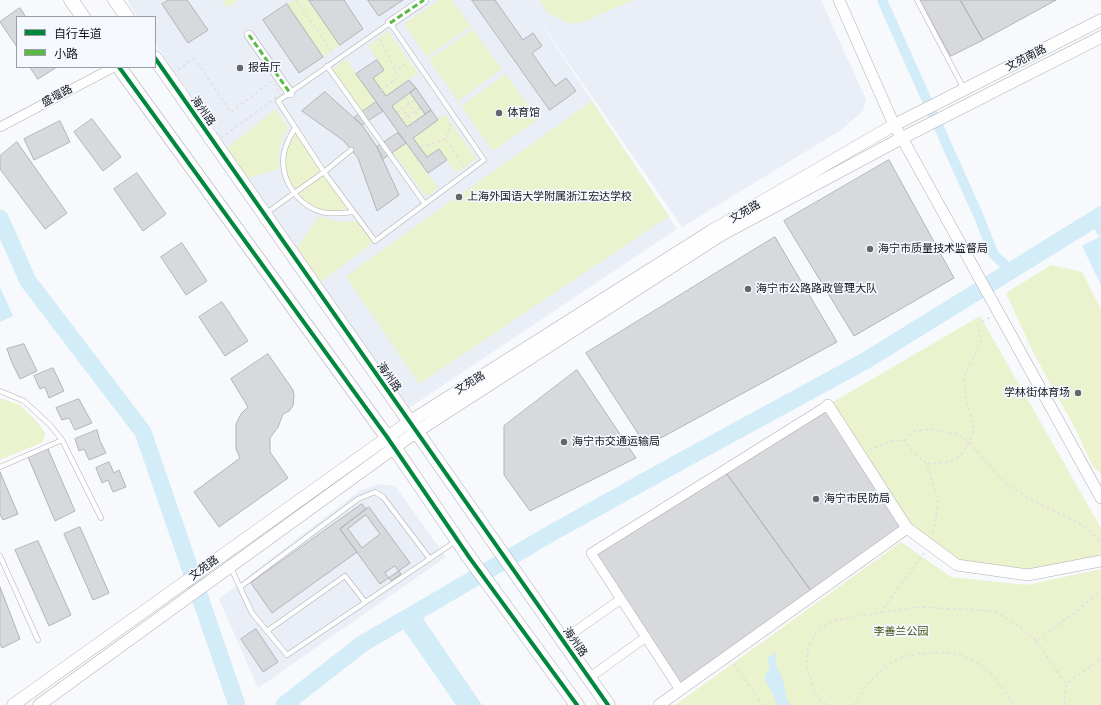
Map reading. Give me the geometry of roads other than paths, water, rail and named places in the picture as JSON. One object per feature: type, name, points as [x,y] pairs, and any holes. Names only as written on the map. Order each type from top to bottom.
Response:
[{"type":"main road","points":[[71,0],[82,16]]},
{"type":"main road","points":[[115,0],[125,16]]},
{"type":"main road","name":"文苑南路","points":[[950,96],[1101,20]]},
{"type":"main road","name":"文苑南路","points":[[956,110],[1101,37]]},
{"type":"main road","name":"海州路","points":[[156,59],[608,705]]},
{"type":"main road","points":[[120,68],[390,443],[494,592],[577,705]]},
{"type":"main road","name":"文苑路","points":[[12,705],[221,556],[413,427],[711,231],[894,125],[950,96]]},
{"type":"main road","name":"文苑路","points":[[413,427],[721,235],[956,110]]},
{"type":"main road","name":"文苑路","points":[[39,705],[228,568],[390,443]]},
{"type":"street","points":[[390,23],[424,0]]},
{"type":"street","points":[[839,0],[894,125],[1101,498]]},
{"type":"street","points":[[249,35],[290,93]]},
{"type":"street","name":"盛堰路","points":[[0,127],[112,68]]},
{"type":"street","points":[[680,690],[591,553],[828,404],[907,528],[957,565],[1028,575],[1101,561]]},
{"type":"street","points":[[659,705],[907,528]]},
{"type":"street","points":[[563,640],[621,599]]},
{"type":"street","points":[[589,678],[646,637]]},
{"type":"lane","points":[[917,0],[964,89]]},
{"type":"lane","points":[[324,172],[278,101],[390,23],[484,160],[375,241],[324,172],[295,128],[286,146],[283,163],[287,180],[295,194],[316,210],[333,214],[353,212]]},
{"type":"lane","points":[[327,66],[424,204]]},
{"type":"lane","points":[[265,215],[352,150]]},
{"type":"lane","points":[[0,391],[24,401],[50,425],[62,440],[101,518]]},
{"type":"lane","points":[[0,467],[62,440]]},
{"type":"lane","points":[[240,587],[358,499],[375,492],[383,497],[430,559]]},
{"type":"lane","points":[[228,568],[240,587],[252,613],[287,655],[458,540]]},
{"type":"lane","points":[[0,556],[38,640]]},
{"type":"lane","points":[[267,632],[345,576],[365,602]]},
{"type":"water","points":[[1101,236],[1101,285],[1082,246]]},
{"type":"water","points":[[0,287],[13,316],[0,322]]},
{"type":"water","points":[[418,611],[482,705],[456,705],[399,623]]},
{"type":"water","points":[[776,652],[776,664],[783,680],[790,705],[777,705],[764,677],[770,667],[767,658]]},
{"type":"waterway","points":[[882,0],[979,217],[994,255],[1011,270]]},
{"type":"waterway","points":[[284,705],[362,644],[550,534],[865,361],[1101,215]]},
{"type":"waterway","points":[[0,218],[28,281],[143,432],[237,705]]},
{"type":"waterway","points":[[1096,218],[1101,231]]},
{"type":"place","name":"报告厅","points":[[240,68]]},
{"type":"place","name":"体育馆","points":[[499,113]]},
{"type":"place","name":"上海外国语大学附属浙江宏达学校","points":[[459,197]]},
{"type":"place","name":"海宁市质量技术监督局","points":[[870,249]]},
{"type":"place","name":"海宁市公路路政管理大队","points":[[748,289]]},
{"type":"place","name":"学林街体育场","points":[[1078,393]]},
{"type":"place","name":"海宁市交通运输局","points":[[564,442]]},
{"type":"place","name":"海宁市民防局","points":[[816,499]]},
{"type":"park label","name":"李善兰公园","points":[[901,632]]}]
